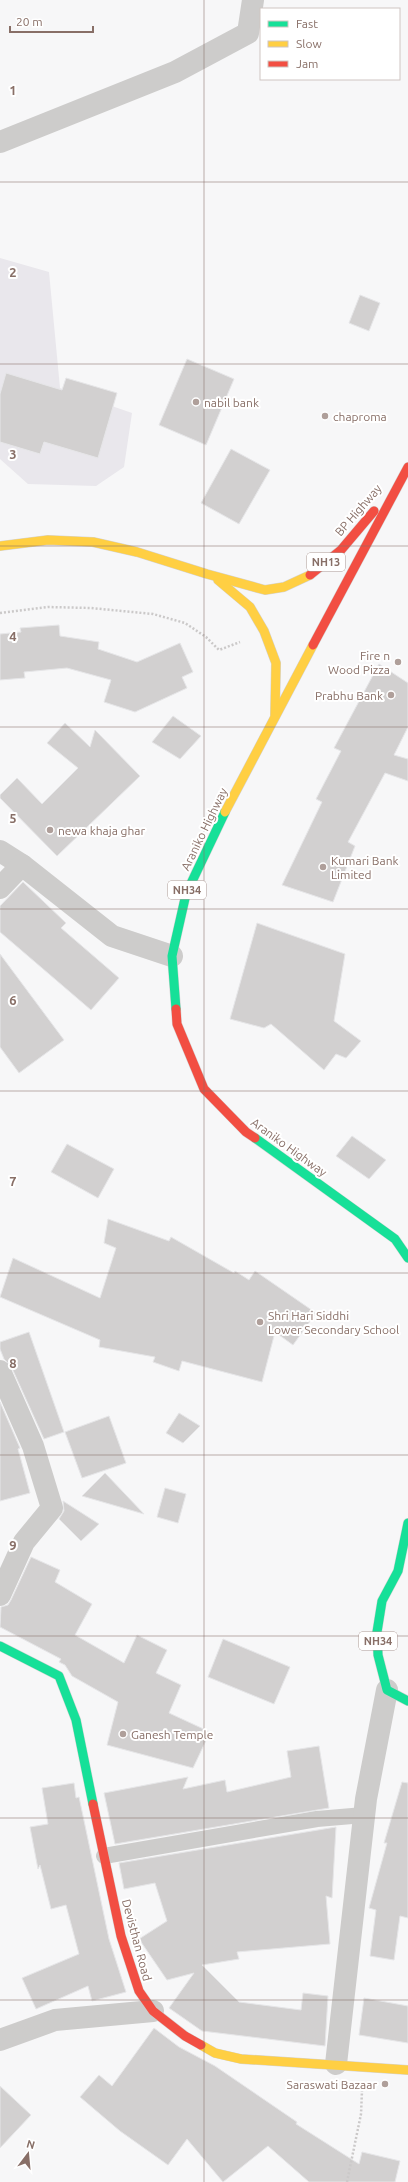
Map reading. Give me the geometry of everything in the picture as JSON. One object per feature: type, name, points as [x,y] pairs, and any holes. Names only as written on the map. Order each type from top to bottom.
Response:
[{"type":"main road","name":"BP Highway","points":[[0,546],[25,540],[71,539],[112,544],[150,555],[214,578],[267,590],[294,583],[313,575],[357,533],[407,469]]},
{"type":"main road","name":"Araniko Highway","points":[[407,469],[212,836],[186,894],[172,956],[177,1024],[204,1089],[246,1132],[395,1239],[408,1258]]},
{"type":"main road","name":"BP Highway","points":[[214,578],[250,607],[264,632],[276,663],[275,718]]},
{"type":"main road","name":"NH34","points":[[387,1690],[378,1655],[377,1632],[382,1601],[398,1571],[408,1523]]},
{"type":"main road","name":"Devisthan Road","points":[[0,1646],[59,1676],[76,1720],[121,1936],[139,1991],[153,2011],[185,2036],[215,2053],[241,2058],[408,2070]]},
{"type":"main road","points":[[387,1690],[408,1701]]},
{"type":"street","points":[[0,142],[175,72],[248,33],[253,0]]},
{"type":"street","points":[[0,851],[22,865],[112,936],[172,956]]},
{"type":"street","points":[[0,888],[22,865]]},
{"type":"street","points":[[0,1371],[33,1446],[52,1508],[24,1542],[0,1595]]},
{"type":"street","points":[[336,2064],[364,1815],[387,1690]]},
{"type":"street","points":[[0,2040],[55,2020],[153,2011]]},
{"type":"lane","points":[[104,1856],[317,1819],[364,1815]]},
{"type":"path","points":[[0,613],[48,607],[91,608],[152,614],[185,623],[206,637],[219,650],[264,632]]},
{"type":"path","points":[[347,2182],[361,2114],[364,2067]]},
{"type":"shaded area","points":[[0,258],[49,272],[60,388],[132,413],[124,467],[96,486],[28,484],[0,459]]},
{"type":"building","points":[[360,295],[380,303],[369,331],[349,323]]},
{"type":"building","name":"nabil bank","points":[[187,359],[234,379],[206,445],[159,425]]},
{"type":"building","points":[[6,373],[62,390],[66,378],[117,393],[98,458],[44,442],[40,454],[0,442],[0,394]]},
{"type":"building","points":[[231,449],[270,470],[239,524],[201,503]]},
{"type":"building","points":[[59,625],[60,636],[99,642],[98,649],[137,662],[180,643],[193,672],[182,677],[187,688],[135,712],[104,702],[111,680],[67,668],[24,672],[25,678],[0,680],[0,634],[21,632],[20,628]]},
{"type":"building","points":[[379,664],[408,683],[408,727],[394,755],[408,759],[408,781],[385,773],[348,842],[355,846],[333,902],[282,885],[322,802],[316,799],[341,751],[334,748]]},
{"type":"building","points":[[173,716],[201,736],[180,759],[152,742]]},
{"type":"building","points":[[65,723],[90,747],[95,730],[140,776],[57,856],[0,798],[0,795],[17,778],[42,804],[78,768],[47,743]]},
{"type":"building","points":[[23,882],[66,923],[61,928],[119,978],[91,1010],[0,932],[0,906]]},
{"type":"building","points":[[257,923],[345,954],[334,1021],[361,1041],[346,1058],[336,1054],[324,1070],[271,1024],[264,1028],[230,1019]]},
{"type":"building","points":[[0,954],[64,1040],[19,1073],[0,1047]]},
{"type":"building","points":[[352,1136],[386,1160],[369,1179],[336,1156]]},
{"type":"building","points":[[67,1144],[114,1169],[98,1198],[51,1172]]},
{"type":"building","points":[[108,1219],[169,1241],[171,1237],[249,1280],[255,1271],[316,1313],[293,1345],[275,1332],[262,1382],[182,1361],[179,1371],[153,1362],[155,1357],[99,1347],[100,1340],[0,1297],[13,1258],[100,1298],[116,1248],[104,1243]]},
{"type":"building","points":[[29,1332],[64,1432],[44,1439],[11,1366],[4,1359],[0,1349],[0,1342]]},
{"type":"building","points":[[0,1402],[20,1448],[18,1449],[30,1493],[0,1501]]},
{"type":"building","points":[[179,1413],[200,1426],[183,1443],[166,1433]]},
{"type":"building","points":[[109,1416],[126,1463],[82,1478],[65,1432]]},
{"type":"building","points":[[105,1473],[144,1514],[82,1496]]},
{"type":"building","points":[[165,1488],[186,1494],[178,1523],[157,1517]]},
{"type":"building","points":[[63,1501],[99,1524],[81,1541],[59,1519],[64,1511]]},
{"type":"building","points":[[31,1557],[60,1570],[55,1582],[92,1604],[75,1635],[124,1663],[137,1635],[167,1650],[156,1673],[181,1685],[169,1713],[210,1732],[193,1768],[107,1745],[118,1702],[72,1676],[65,1665],[59,1662],[61,1659],[0,1627],[1,1607],[8,1605],[11,1600]]},
{"type":"building","points":[[223,1639],[290,1667],[274,1704],[208,1677]]},
{"type":"building","points":[[319,1746],[329,1808],[115,1844],[104,1793],[188,1777],[183,1789],[225,1780],[227,1792],[291,1777],[287,1751]]},
{"type":"building","points":[[402,1782],[408,1783],[408,1918],[400,1916],[394,1960],[370,1956],[376,1910],[369,1908],[387,1843],[384,1843]]},
{"type":"building","points":[[74,1783],[76,1798],[79,1797],[109,1939],[126,1992],[92,2001],[88,1986],[36,2009],[22,1978],[79,1954],[66,1905],[51,1909],[40,1865],[38,1869],[30,1827],[48,1824],[42,1788]]},
{"type":"building","points":[[336,1827],[332,1898],[326,1896],[330,1944],[237,1952],[239,1959],[202,1965],[239,2002],[301,2010],[303,1993],[328,1996],[325,2046],[202,2031],[169,2008],[194,1973],[167,1980],[139,1939],[167,1921],[155,1883],[124,1889],[119,1863]]},
{"type":"building","points":[[364,1998],[408,2006],[408,2043],[359,2035]]},
{"type":"building","points":[[154,2028],[179,2047],[215,2066],[297,2122],[296,2124],[359,2164],[362,2152],[400,2161],[395,2182],[309,2182],[268,2146],[223,2182],[187,2139],[168,2165],[120,2131],[80,2097],[99,2075],[112,2086]]},
{"type":"building","points":[[0,2086],[31,2115],[0,2148]]},
{"type":"traffic: fast","points":[[176,1009],[172,956],[186,894],[225,812]]},
{"type":"traffic: fast","points":[[255,1138],[395,1239],[408,1258]]},
{"type":"traffic: fast","points":[[408,1523],[398,1571],[382,1601],[377,1632],[378,1655],[387,1690],[408,1701]]},
{"type":"traffic: fast","points":[[0,1646],[59,1676],[76,1720],[93,1804]]},
{"type":"traffic: slow","points":[[0,546],[48,540],[93,542],[137,552],[265,590],[284,587],[310,575]]},
{"type":"traffic: slow","points":[[218,580],[250,607],[264,631],[276,663],[275,715]]},
{"type":"traffic: slow","points":[[225,812],[313,645]]},
{"type":"traffic: slow","points":[[201,2045],[215,2053],[241,2059],[408,2070]]},
{"type":"traffic: jam","points":[[313,645],[408,467]]},
{"type":"traffic: jam","points":[[310,575],[341,550],[374,511]]},
{"type":"traffic: jam","points":[[176,1009],[177,1024],[204,1089],[246,1132],[255,1138]]},
{"type":"traffic: jam","points":[[93,1804],[121,1936],[139,1991],[153,2011],[185,2036],[201,2045]]},
{"type":"place","name":"nabil bank","points":[[196,402]]},
{"type":"place","name":"chaproma","points":[[325,416]]},
{"type":"place","name":"Fire n Wood Pizza","points":[[398,662]]},
{"type":"place","name":"Prabhu Bank","points":[[391,695]]},
{"type":"place","name":"newa khaja ghar","points":[[50,830]]},
{"type":"place","name":"Kumari Bank Limited","points":[[323,867]]},
{"type":"place","name":"Shri Hari Siddhi Lower Secondary School","points":[[260,1322]]},
{"type":"place","name":"Ganesh Temple","points":[[123,1734]]},
{"type":"place","name":"Saraswati Bazaar","points":[[385,2084]]}]
